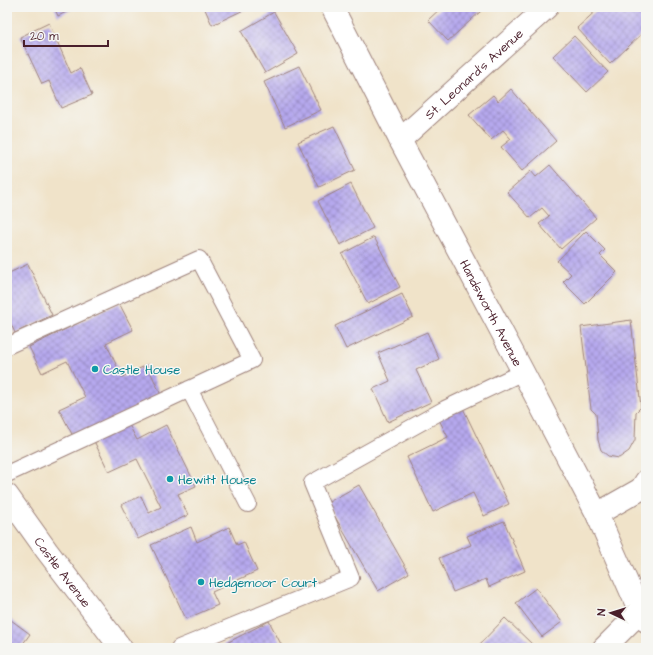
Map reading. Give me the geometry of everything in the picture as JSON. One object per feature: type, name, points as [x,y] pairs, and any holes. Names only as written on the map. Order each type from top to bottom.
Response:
[{"type":"street","name":"Handsworth Avenue","points":[[332,7],[400,140],[597,514],[643,616]]},
{"type":"street","name":"St. Leonard's Avenue","points":[[400,140],[547,7]]},
{"type":"street","points":[[597,514],[641,489],[646,481]]},
{"type":"street","name":"Castle Avenue","points":[[7,495],[47,551],[122,648]]},
{"type":"street","points":[[604,648],[643,616]]},
{"type":"lane","points":[[7,346],[199,259],[252,360],[7,474]]},
{"type":"lane","points":[[180,648],[351,578],[312,483],[445,409],[523,372]]},
{"type":"lane","points":[[189,389],[248,504]]},
{"type":"building","points":[[54,7],[77,7],[58,16]]},
{"type":"building","points":[[204,7],[250,7],[212,25]]},
{"type":"building","points":[[442,7],[477,7],[481,11],[448,41],[428,20]]},
{"type":"building","points":[[600,7],[638,7],[646,16],[646,30],[610,64],[577,28]]},
{"type":"building","points":[[274,12],[298,54],[265,73],[241,31]]},
{"type":"building","points":[[49,23],[71,73],[80,68],[92,95],[61,108],[49,81],[42,84],[20,37]]},
{"type":"building","points":[[574,36],[608,72],[587,92],[553,56]]},
{"type":"building","points":[[299,66],[321,110],[285,127],[264,82]]},
{"type":"building","points":[[511,89],[556,141],[522,171],[501,147],[511,139],[503,130],[491,140],[469,115],[493,95],[498,101]]},
{"type":"building","points":[[334,126],[355,170],[319,187],[298,142]]},
{"type":"building","points":[[550,165],[596,218],[561,249],[539,224],[549,216],[542,208],[530,218],[507,192],[531,171],[536,177]]},
{"type":"building","points":[[351,184],[373,228],[340,245],[318,201]]},
{"type":"building","points":[[586,231],[605,250],[600,255],[617,272],[585,304],[563,282],[571,274],[557,261]]},
{"type":"building","points":[[374,237],[400,287],[368,304],[342,254]]},
{"type":"building","points":[[28,264],[52,315],[15,333],[7,315],[7,274]]},
{"type":"building","points":[[402,294],[413,317],[346,349],[335,326]]},
{"type":"building","name":"Castle House","points":[[119,303],[133,330],[106,343],[122,377],[147,365],[161,395],[74,438],[59,409],[85,397],[67,361],[42,373],[29,347]]},
{"type":"building","points":[[631,320],[641,407],[636,412],[635,440],[629,451],[619,458],[608,456],[601,450],[598,440],[596,414],[591,409],[581,327]]},
{"type":"building","points":[[427,332],[439,359],[416,370],[431,402],[388,422],[373,389],[390,381],[378,353]]},
{"type":"building","points":[[461,404],[509,504],[484,516],[473,493],[433,512],[407,457],[448,437],[437,416]]},
{"type":"building","name":"Hewitt House","points":[[128,423],[137,440],[166,425],[196,486],[178,494],[188,515],[138,539],[121,505],[141,496],[149,513],[161,507],[137,459],[109,472],[94,441]]},
{"type":"building","points":[[359,485],[409,573],[378,591],[327,503]]},
{"type":"building","points":[[504,521],[525,571],[489,587],[486,579],[453,592],[439,558],[471,545],[467,536]]},
{"type":"building","name":"Hedgemoor Court","points":[[191,527],[197,542],[229,527],[237,545],[244,542],[257,571],[212,592],[218,605],[186,619],[151,545]]},
{"type":"building","points":[[536,588],[562,622],[542,637],[516,603]]},
{"type":"building","points":[[7,617],[30,634],[20,648],[7,648]]},
{"type":"building","points":[[505,618],[534,646],[532,648],[476,648]]},
{"type":"building","points":[[269,621],[283,648],[217,648]]},
{"type":"place","name":"Castle House","points":[[95,369]]},
{"type":"place","name":"Hewitt House","points":[[170,479]]},
{"type":"place","name":"Hedgemoor Court","points":[[201,582]]}]
